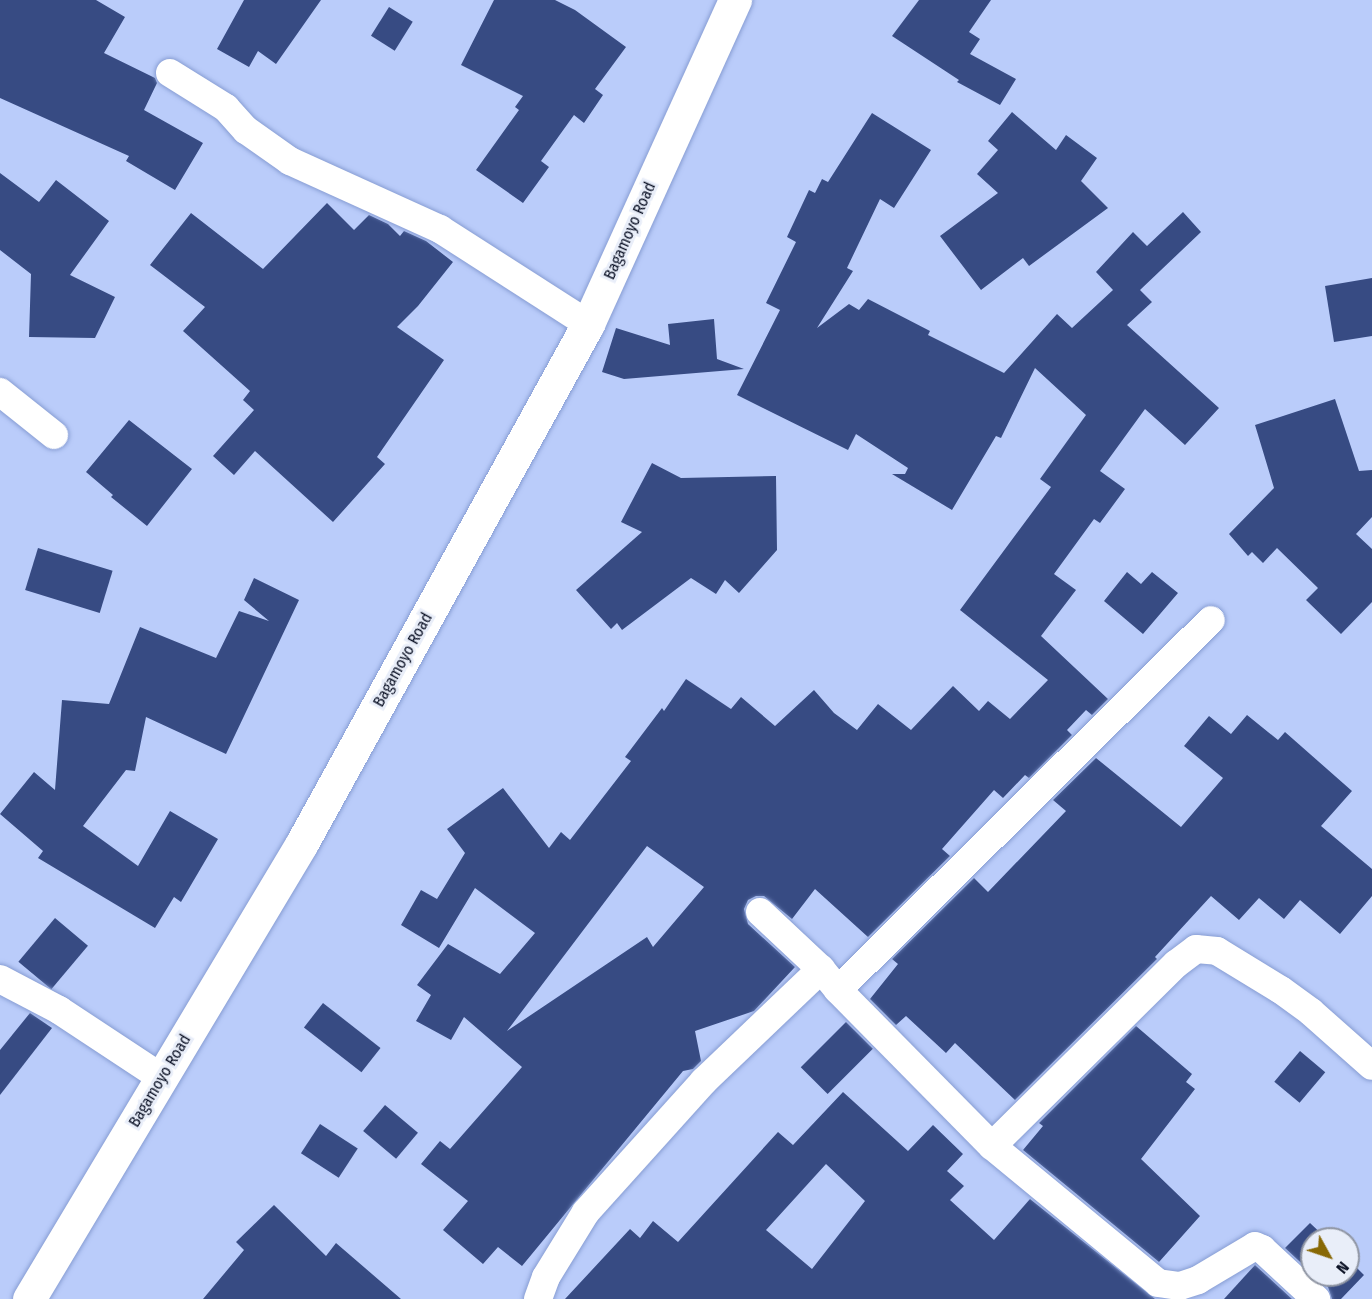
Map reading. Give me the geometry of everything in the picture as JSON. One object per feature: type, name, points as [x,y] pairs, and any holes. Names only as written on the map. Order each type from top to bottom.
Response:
[{"type":"highway","name":"Bagamoyo Road","points":[[29,1299],[302,843],[588,324],[735,0]]},
{"type":"street","points":[[170,73],[226,108],[246,130],[290,161],[440,229],[588,324]]},
{"type":"street","points":[[0,392],[54,435]]},
{"type":"street","points":[[538,1299],[546,1277],[586,1212],[704,1081],[830,980],[1211,620]]},
{"type":"street","points":[[760,912],[830,980],[992,1146],[1158,1283],[1180,1286],[1198,1280],[1255,1246],[1262,1249],[1316,1299]]},
{"type":"street","points":[[992,1146],[1176,964],[1196,949],[1217,951],[1281,990],[1311,1012],[1372,1066]]},
{"type":"street","points":[[0,980],[59,1010],[162,1078]]},
{"type":"building","points":[[0,0],[96,0],[125,17],[104,53],[155,78],[157,83],[144,110],[203,143],[175,190],[126,161],[129,156],[0,98]]},
{"type":"building","points":[[244,0],[321,0],[276,64],[258,51],[249,67],[217,49]]},
{"type":"building","points":[[494,0],[555,0],[575,10],[626,47],[595,89],[603,95],[584,123],[574,115],[541,161],[549,167],[523,203],[476,170],[519,110],[515,107],[523,96],[461,65]]},
{"type":"building","points":[[919,0],[991,0],[969,32],[980,39],[970,54],[1016,79],[1000,105],[957,82],[959,80],[892,36]]},
{"type":"building","points":[[389,7],[413,22],[395,51],[371,36]]},
{"type":"building","points":[[1012,112],[1056,150],[1066,135],[1097,158],[1081,181],[1108,208],[1029,266],[1023,258],[981,290],[940,236],[998,193],[977,174],[998,150],[988,141]]},
{"type":"building","points":[[872,113],[931,150],[894,208],[880,199],[847,268],[853,271],[817,328],[849,304],[859,310],[868,299],[930,331],[928,335],[1004,373],[1057,314],[1072,328],[1113,290],[1096,272],[1133,232],[1147,246],[1183,212],[1201,232],[1140,290],[1152,302],[1127,325],[1219,408],[1185,445],[1145,409],[1100,471],[1125,489],[1100,523],[1094,519],[1054,574],[1076,590],[1041,636],[1108,699],[1092,715],[1086,710],[1067,730],[1072,735],[1029,778],[1025,775],[1003,798],[994,790],[942,849],[950,856],[868,937],[815,889],[792,919],[764,896],[756,896],[748,900],[744,909],[748,924],[795,967],[754,1011],[695,1031],[701,1061],[693,1069],[683,1071],[522,1266],[498,1247],[483,1264],[443,1230],[468,1201],[421,1164],[440,1141],[450,1149],[522,1067],[464,1017],[451,1040],[416,1021],[431,995],[417,985],[448,944],[500,974],[535,933],[475,888],[439,948],[401,925],[421,890],[437,899],[465,853],[447,829],[503,788],[549,848],[561,832],[570,840],[631,761],[625,757],[662,708],[664,711],[686,679],[731,709],[741,697],[775,726],[814,690],[834,713],[857,730],[878,704],[911,730],[953,686],[979,711],[988,701],[1010,719],[1048,680],[960,610],[1051,487],[1040,479],[1086,415],[1035,368],[1001,438],[996,436],[952,510],[892,474],[905,474],[908,468],[856,434],[848,450],[737,395],[780,310],[766,303],[796,242],[787,237],[809,190],[815,193],[822,179],[828,182]],"holes":[[[647,846],[704,887],[653,947],[647,937],[507,1031]]]},
{"type":"building","points":[[0,173],[39,202],[56,180],[109,221],[70,275],[115,297],[95,338],[29,337],[31,274],[0,250]]},
{"type":"building","points":[[327,203],[354,230],[369,215],[388,224],[400,236],[404,231],[426,241],[453,262],[418,306],[397,327],[444,360],[377,457],[385,464],[333,522],[255,451],[234,475],[213,456],[254,410],[243,400],[250,391],[183,331],[205,307],[150,265],[191,213],[263,269]]},
{"type":"building","points":[[1372,278],[1372,336],[1334,342],[1325,286]]},
{"type":"building","points":[[714,319],[717,359],[744,369],[624,379],[602,372],[616,328],[670,345],[668,324]]},
{"type":"building","points":[[1335,399],[1359,471],[1372,470],[1372,517],[1356,534],[1372,549],[1372,602],[1341,634],[1306,600],[1318,588],[1277,548],[1263,563],[1252,552],[1248,556],[1229,534],[1274,488],[1255,425]]},
{"type":"building","points":[[129,420],[192,469],[147,526],[111,497],[113,495],[86,472]]},
{"type":"building","points":[[652,463],[681,478],[776,476],[777,550],[739,593],[725,580],[716,594],[691,578],[622,630],[617,623],[611,629],[576,590],[642,532],[621,522]]},
{"type":"building","points":[[38,548],[113,571],[100,613],[25,590]]},
{"type":"building","points":[[1127,572],[1141,584],[1152,572],[1178,593],[1143,634],[1104,601]]},
{"type":"building","points":[[254,578],[299,600],[226,754],[146,717],[135,771],[126,770],[83,826],[138,866],[170,811],[218,839],[181,902],[174,897],[155,928],[38,858],[43,851],[0,814],[34,772],[55,790],[62,700],[109,704],[140,627],[216,658],[239,611],[269,621],[244,600]]},
{"type":"building","points":[[1247,715],[1278,740],[1285,732],[1352,791],[1321,826],[1372,869],[1372,896],[1340,934],[1300,900],[1284,919],[1259,898],[1239,920],[1211,896],[1155,957],[1157,959],[1015,1100],[955,1043],[946,1053],[906,1016],[896,1025],[870,999],[898,964],[892,959],[974,878],[988,892],[1066,811],[1053,800],[1096,758],[1181,827],[1223,778],[1184,746],[1209,716],[1231,734]]},
{"type":"building","points":[[55,918],[88,946],[51,989],[18,962]]},
{"type":"building","points":[[323,1003],[381,1048],[361,1072],[304,1027]]},
{"type":"building","points":[[30,1013],[52,1028],[0,1095],[0,1050]]},
{"type":"building","points":[[846,1022],[873,1049],[828,1094],[801,1067]]},
{"type":"building","points":[[1136,1026],[1192,1074],[1186,1082],[1195,1089],[1141,1159],[1200,1216],[1159,1262],[1023,1150],[1043,1126],[1039,1123]]},
{"type":"building","points":[[1300,1051],[1325,1072],[1300,1103],[1274,1082]]},
{"type":"building","points":[[843,1092],[908,1151],[933,1125],[963,1154],[947,1171],[964,1186],[950,1200],[994,1240],[1030,1199],[1155,1299],[565,1299],[630,1229],[640,1238],[653,1221],[678,1242],[778,1132],[793,1145]],"holes":[[[826,1164],[865,1201],[812,1269],[766,1230]]]},
{"type":"building","points":[[385,1105],[418,1133],[396,1159],[363,1131]]},
{"type":"building","points":[[320,1124],[358,1149],[339,1178],[301,1153]]},
{"type":"building","points":[[274,1205],[326,1256],[336,1243],[401,1299],[203,1299],[244,1250],[236,1242]]},
{"type":"building","points":[[1300,1233],[1300,1262],[1285,1248]]},
{"type":"building","points":[[1255,1265],[1292,1299],[1224,1299]]},
{"type":"building","points":[[1328,1287],[1352,1287],[1341,1299],[1332,1299]]}]
